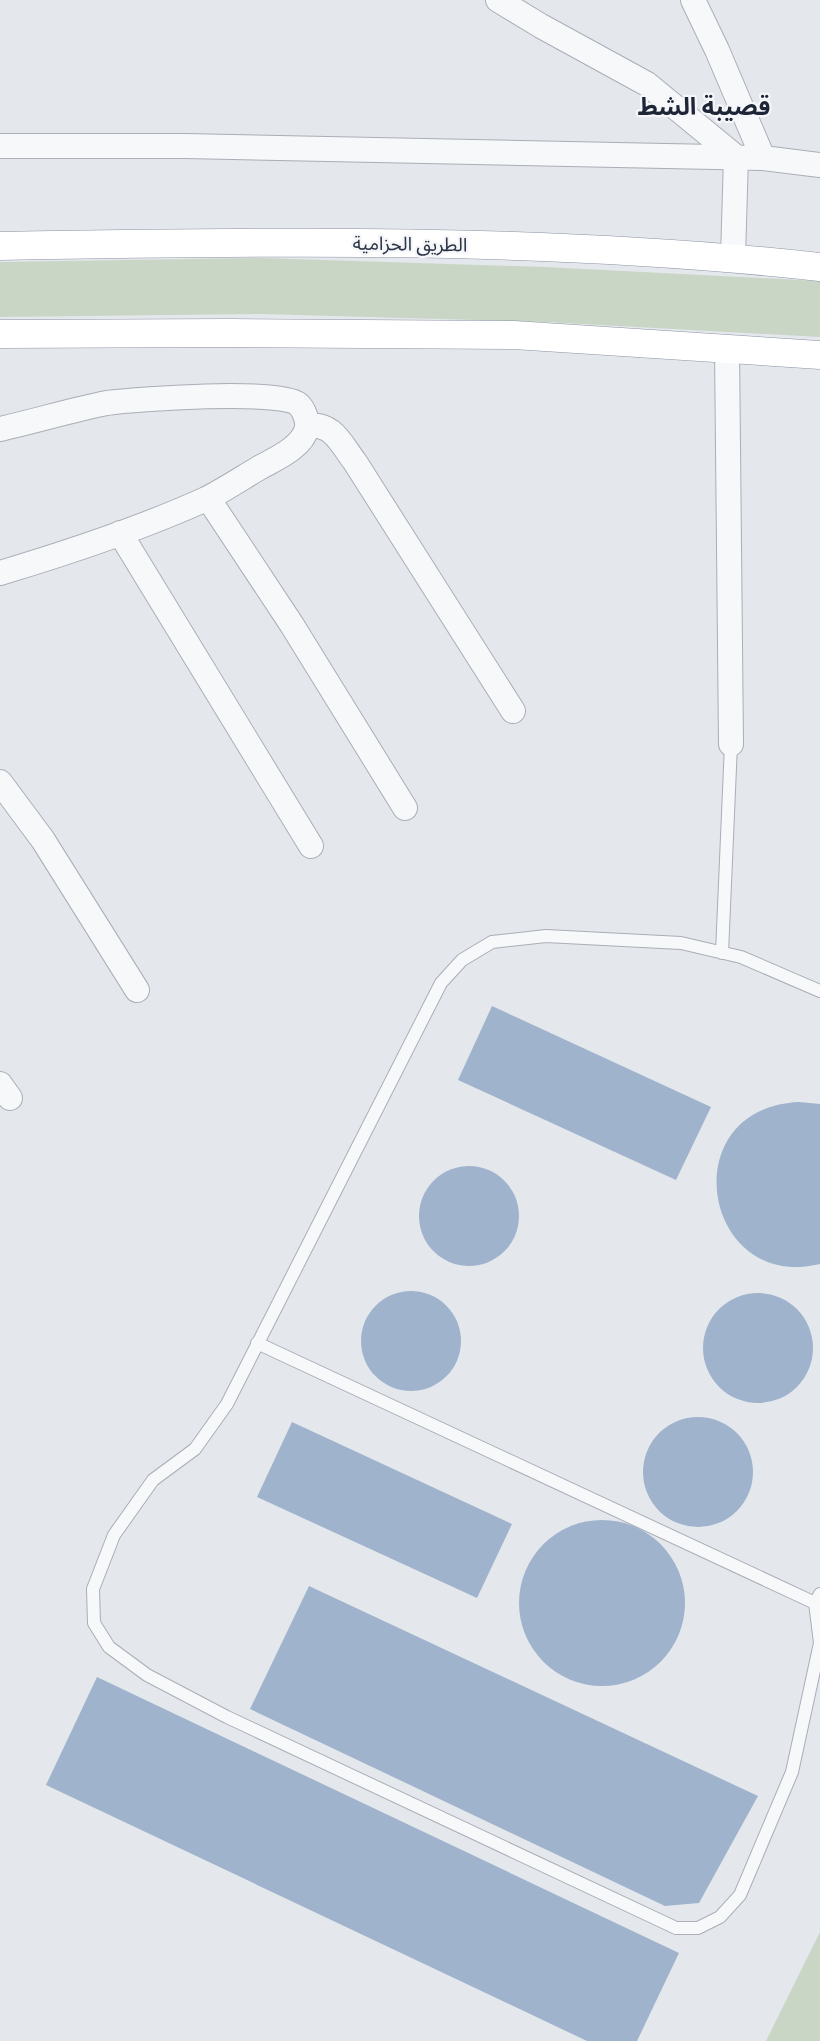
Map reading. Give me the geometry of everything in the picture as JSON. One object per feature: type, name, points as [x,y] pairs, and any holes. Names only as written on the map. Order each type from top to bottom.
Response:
[{"type":"highway","name":"الطريق الحزامية","points":[[0,246],[232,242],[514,245],[733,257],[820,267]]},
{"type":"highway","points":[[0,334],[230,332],[514,335],[820,355]]},
{"type":"street","points":[[498,0],[541,26],[647,84],[736,157]]},
{"type":"street","points":[[693,0],[717,50],[763,158]]},
{"type":"street","points":[[0,146],[185,146],[736,157],[763,158],[820,165]]},
{"type":"street","points":[[733,257],[736,157]]},
{"type":"street","points":[[727,348],[731,744]]},
{"type":"street","points":[[0,429],[123,401],[238,396],[289,400],[299,404],[306,418],[307,426],[300,441],[284,454],[208,498],[120,533],[0,573]]},
{"type":"street","points":[[307,426],[318,424],[326,427],[336,436],[355,462],[513,711]]},
{"type":"street","points":[[208,498],[292,625],[405,808]]},
{"type":"street","points":[[120,533],[311,846]]},
{"type":"street","points":[[0,782],[43,840],[137,990]]},
{"type":"lane","points":[[722,953],[731,744]]},
{"type":"lane","points":[[257,1343],[818,1599],[820,1643],[792,1772],[740,1895],[720,1917],[698,1928],[676,1928],[226,1716],[147,1675],[109,1646],[94,1623],[92,1589],[114,1535],[153,1480],[195,1449],[226,1404],[257,1343],[441,983],[462,960],[492,942],[546,936],[681,943],[741,957],[820,990]]},
{"type":"green space","points":[[262,258],[545,267],[820,281],[820,337],[546,322],[263,314],[0,317],[0,262]]},
{"type":"green space","points":[[820,1932],[820,2041],[766,2041]]},
{"type":"water","points":[[492,1006],[711,1107],[676,1180],[458,1080]]},
{"type":"water","points":[[799,1102],[820,1104],[820,1264],[780,1266],[749,1252],[728,1227],[718,1196],[719,1164],[732,1134],[758,1112]]},
{"type":"water","points":[[469,1166],[488,1170],[504,1181],[515,1197],[519,1216],[515,1235],[504,1251],[488,1262],[469,1266],[450,1262],[434,1251],[423,1235],[419,1216],[423,1197],[434,1181],[450,1170]]},
{"type":"water","points":[[411,1291],[430,1295],[446,1306],[457,1322],[461,1341],[457,1360],[446,1376],[430,1387],[411,1391],[392,1387],[376,1376],[365,1360],[361,1341],[365,1322],[376,1306],[392,1295]]},
{"type":"water","points":[[758,1293],[769,1294],[779,1298],[797,1309],[808,1327],[812,1337],[812,1359],[808,1369],[797,1387],[779,1398],[769,1402],[758,1403],[747,1402],[737,1398],[719,1387],[708,1369],[704,1359],[703,1348],[704,1337],[708,1327],[719,1309],[737,1298],[747,1294]]},
{"type":"water","points":[[698,1417],[709,1418],[719,1422],[737,1433],[748,1451],[752,1461],[752,1483],[748,1493],[737,1511],[719,1522],[709,1526],[698,1527],[687,1526],[677,1522],[659,1511],[648,1493],[644,1483],[643,1472],[644,1461],[648,1451],[659,1433],[677,1422],[687,1418]]},
{"type":"water","points":[[292,1422],[512,1524],[477,1598],[257,1497]]},
{"type":"water","points":[[602,1520],[626,1524],[641,1530],[666,1551],[675,1564],[681,1579],[685,1603],[681,1627],[675,1642],[654,1667],[641,1676],[626,1682],[602,1686],[578,1682],[563,1676],[538,1655],[529,1642],[523,1627],[519,1603],[523,1579],[529,1564],[550,1539],[563,1530],[578,1524]]},
{"type":"water","points":[[309,1586],[758,1796],[699,1903],[665,1906],[250,1709]]},
{"type":"water","points":[[97,1677],[679,1953],[637,2041],[587,2041],[46,1785]]},
{"type":"district","name":"قصيبة الشط","points":[[704,106]]}]
